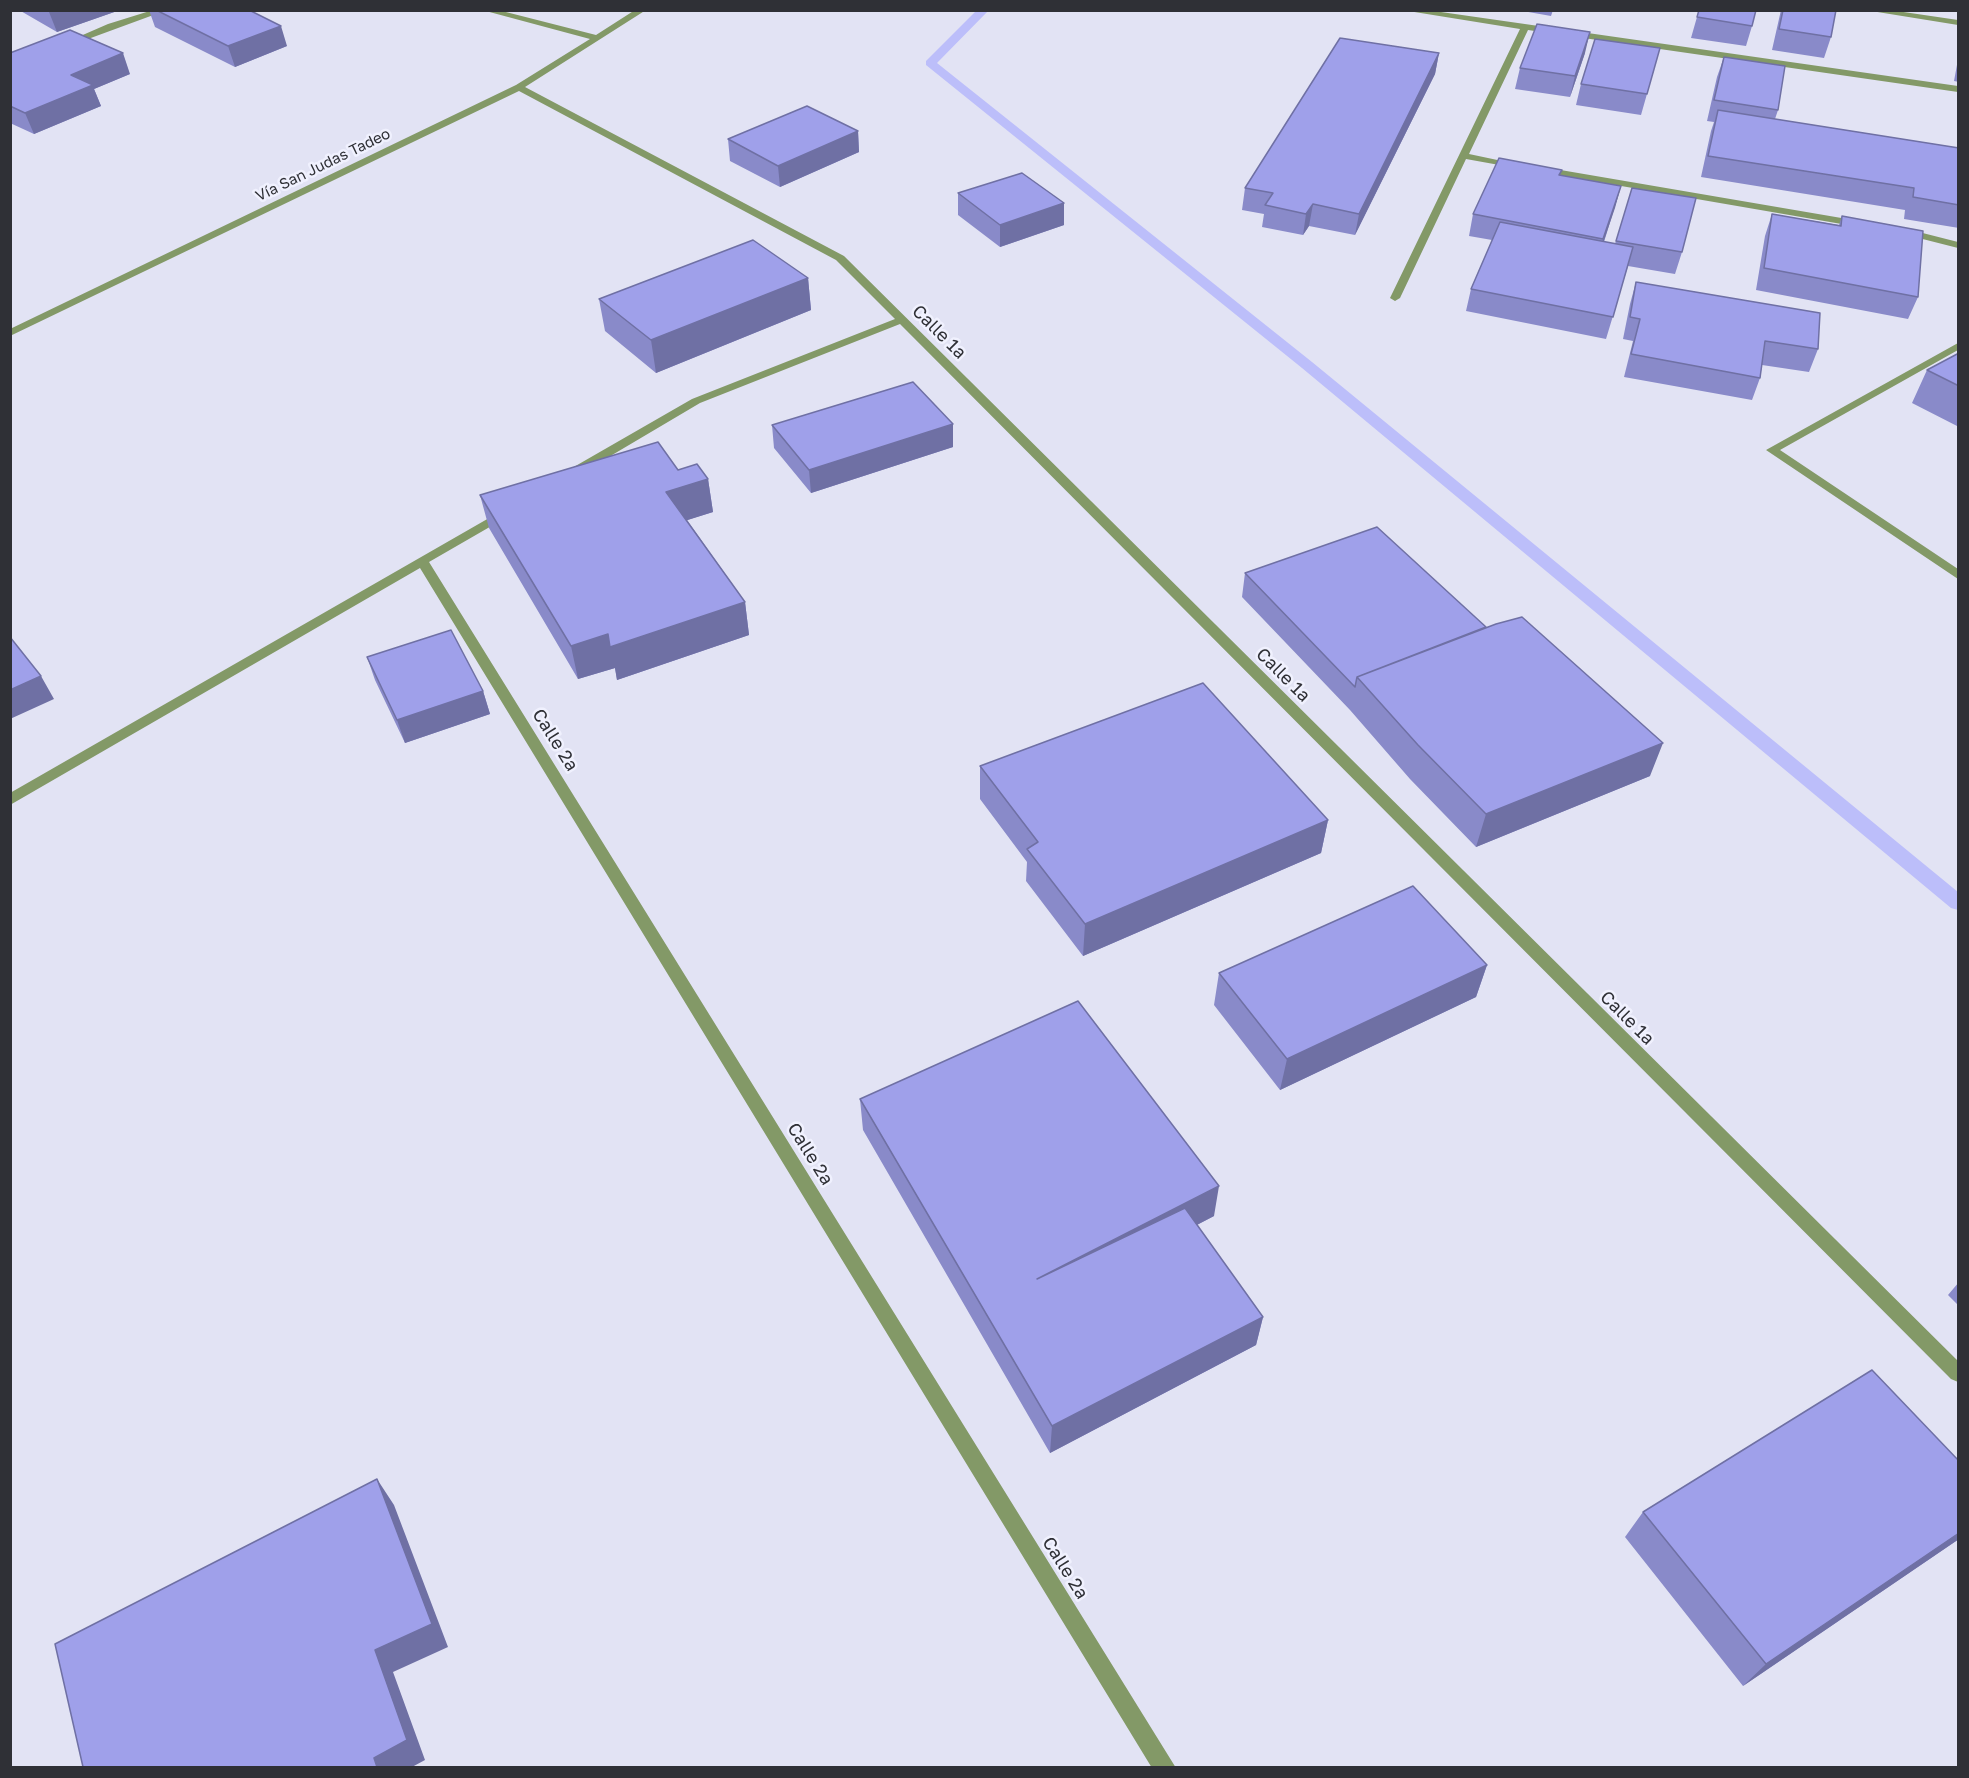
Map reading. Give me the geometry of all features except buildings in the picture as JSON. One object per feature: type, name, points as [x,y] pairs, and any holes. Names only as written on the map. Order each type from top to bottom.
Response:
[{"type":"street","points":[[61,46],[111,26],[163,10]]},
{"type":"street","points":[[486,10],[596,38]]},
{"type":"street","name":"Vía San Judas Tadeo","points":[[10,333],[519,87],[642,10]]},
{"type":"street","points":[[1406,10],[1524,29],[1959,89]]},
{"type":"street","points":[[1869,10],[1959,23]]},
{"type":"street","points":[[1395,298],[1524,29]]},
{"type":"street","name":"Calle 1a","points":[[519,87],[840,258],[1959,1373]]},
{"type":"street","points":[[1463,156],[1522,166]]},
{"type":"street","points":[[1533,168],[1875,226]]},
{"type":"street","points":[[1887,229],[1959,245]]},
{"type":"street","points":[[564,478],[696,401],[901,320]]},
{"type":"street","points":[[1959,346],[1772,450],[1959,575]]},
{"type":"street","points":[[10,800],[513,508]]},
{"type":"street","name":"Calle 2a","points":[[422,561],[1165,1767]]},
{"type":"waterway","points":[[984,10],[930,63],[1307,365],[1958,903]]}]
